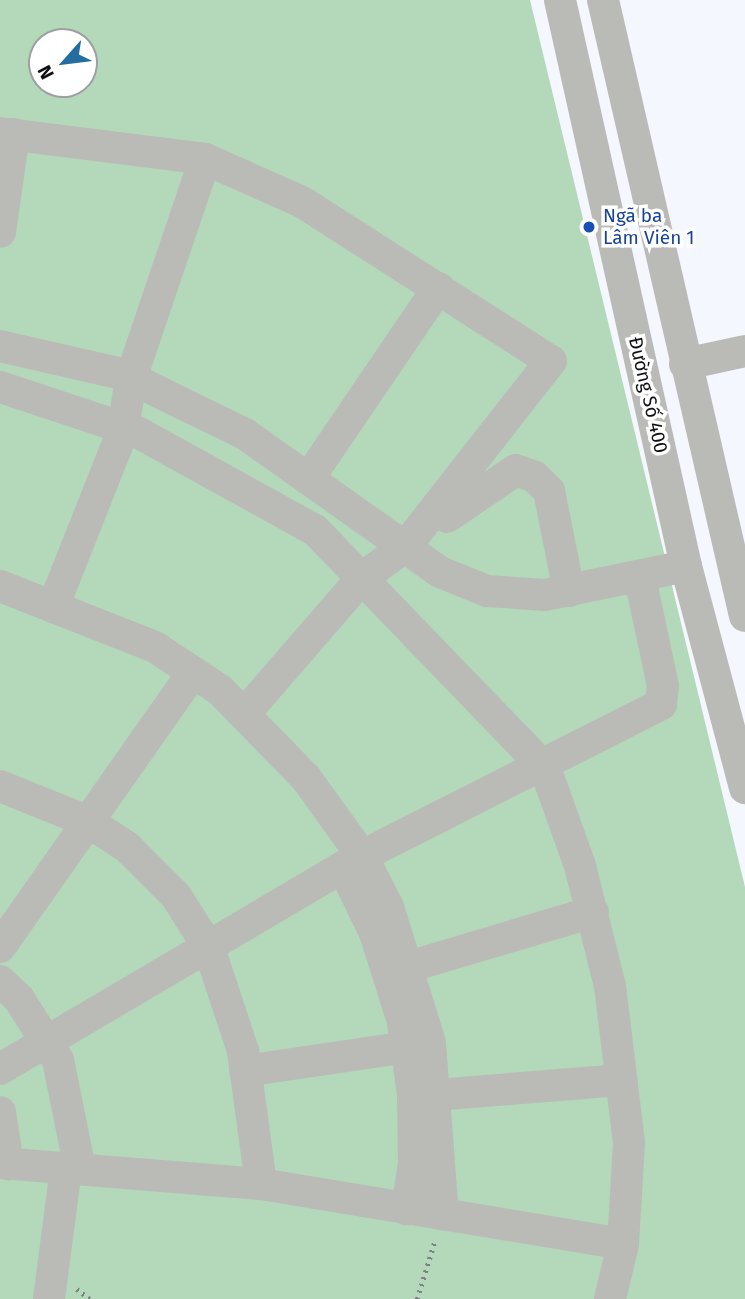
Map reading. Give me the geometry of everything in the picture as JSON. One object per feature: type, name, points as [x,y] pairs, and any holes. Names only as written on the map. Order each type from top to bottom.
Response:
[{"type":"street","name":"Đường Số 400","points":[[560,0],[686,566],[745,788]]},
{"type":"street","points":[[604,0],[685,364],[735,529],[745,616]]},
{"type":"street","points":[[0,232],[7,134],[205,159],[302,202],[551,361],[412,550]]},
{"type":"street","points":[[52,607],[123,430],[131,378],[205,159]]},
{"type":"street","points":[[309,478],[438,288]]},
{"type":"street","points":[[0,346],[131,378],[245,434],[440,572],[487,591],[569,591],[640,578],[686,566]]},
{"type":"street","points":[[685,364],[745,351]]},
{"type":"street","points":[[0,387],[123,430],[315,530],[545,768],[593,912],[629,1143],[623,1244],[610,1299]]},
{"type":"street","points":[[246,712],[362,578],[412,550],[456,510],[516,470],[549,491],[569,591]]},
{"type":"street","points":[[0,1069],[352,862],[545,768],[661,705],[663,686],[640,578]]},
{"type":"street","points":[[0,586],[155,647],[246,712],[306,778],[408,967],[418,1045],[414,1163],[407,1209]]},
{"type":"street","points":[[0,947],[193,672]]},
{"type":"street","points":[[0,786],[87,821],[127,847],[176,896],[209,948],[245,1071],[261,1184]]},
{"type":"street","points":[[352,862],[375,933],[435,1095],[443,1215]]},
{"type":"street","points":[[408,967],[593,912]]},
{"type":"street","points":[[0,981],[58,1060],[73,1169],[49,1299]]},
{"type":"street","points":[[245,1071],[418,1045]]},
{"type":"street","points":[[435,1095],[621,1080]]},
{"type":"street","points":[[0,1112],[4,1163],[261,1184],[623,1244]]},
{"type":"path","points":[[417,1299],[443,1215]]},
{"type":"green space","points":[[0,0],[530,0],[745,887],[745,1299],[0,1299]]},
{"type":"place","name":"Ngã ba Lâm Viên 1","points":[[589,227]]}]
